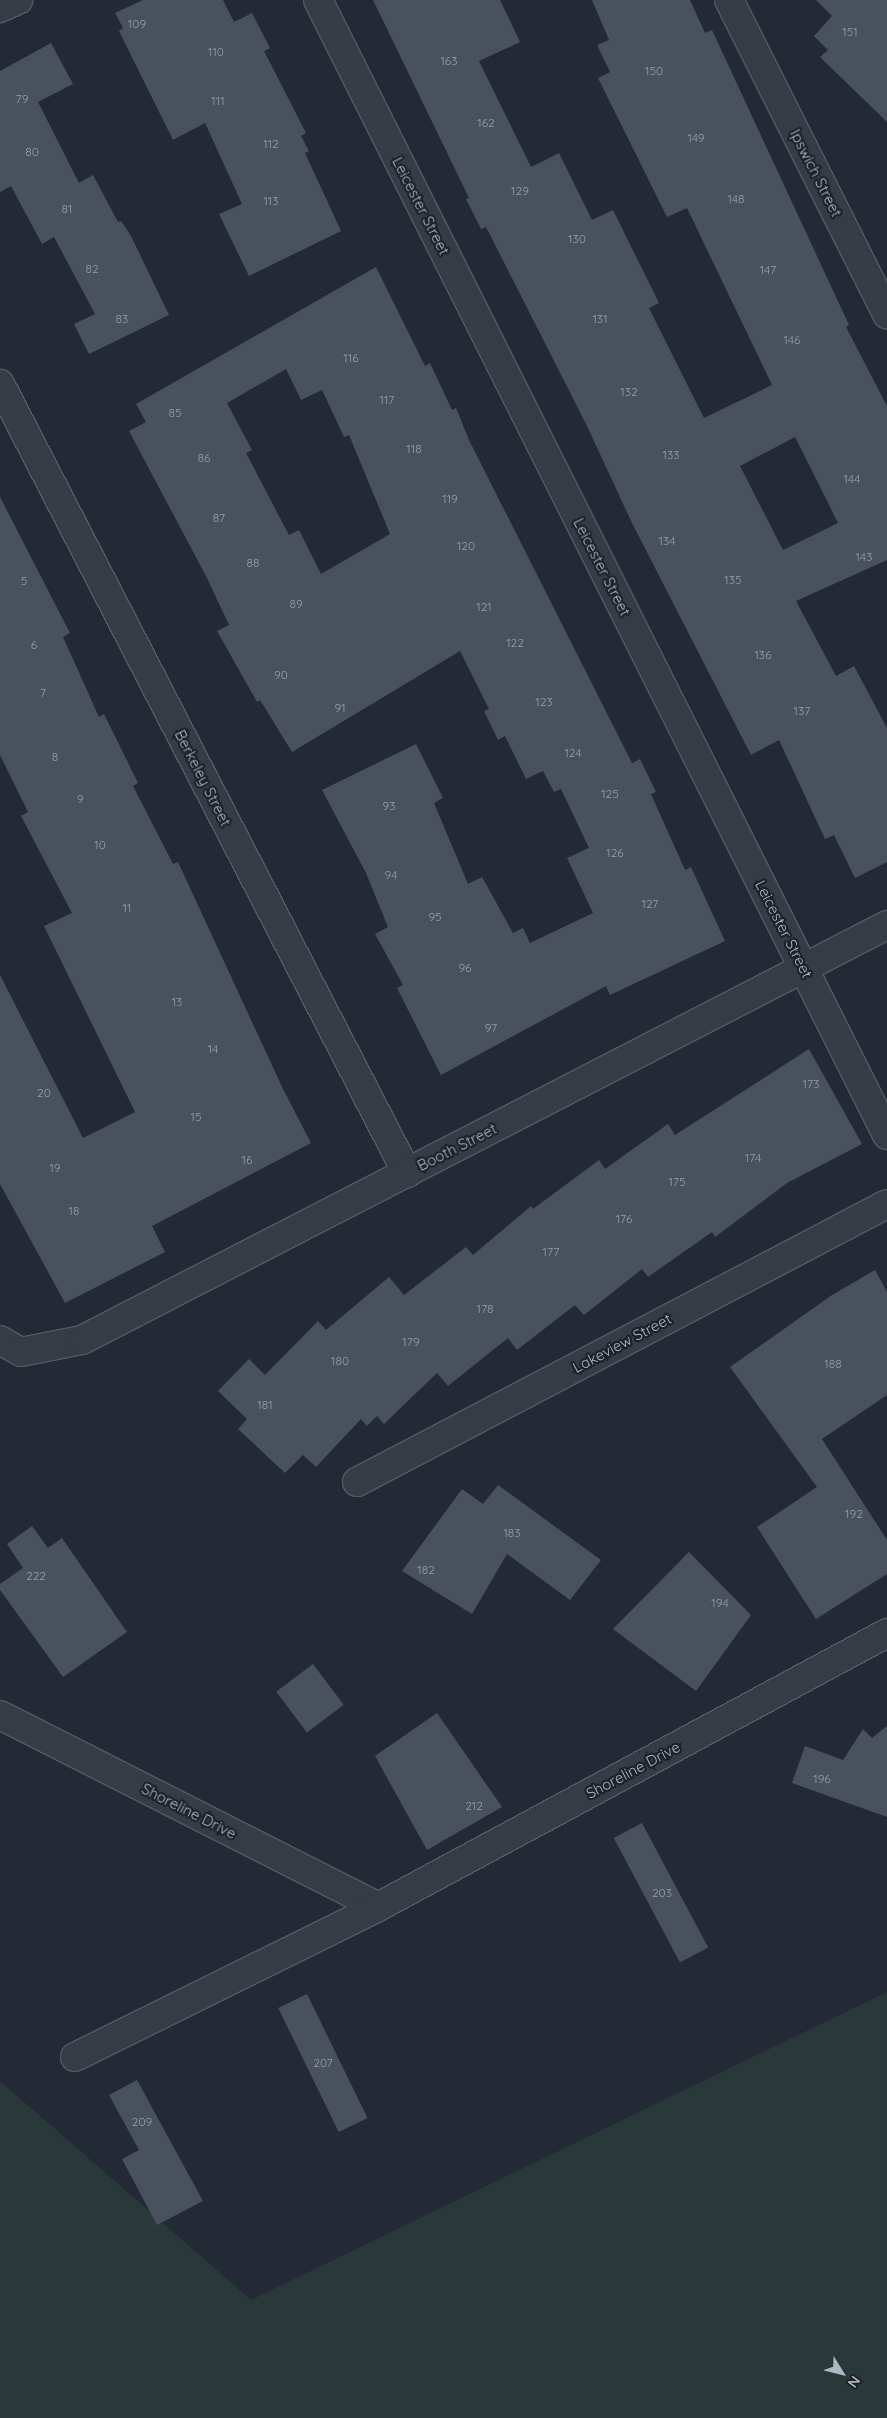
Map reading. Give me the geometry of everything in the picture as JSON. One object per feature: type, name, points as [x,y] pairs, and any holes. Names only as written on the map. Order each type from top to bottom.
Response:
[{"type":"street","points":[[0,8],[18,0]]},
{"type":"street","name":"Leicester Street","points":[[318,0],[887,1135]]},
{"type":"street","name":"Ipswich Street","points":[[729,0],[887,314]]},
{"type":"street","name":"Berkeley Street","points":[[0,384],[407,1173]]},
{"type":"street","name":"Booth Street","points":[[11,1346],[82,1340],[887,925]]},
{"type":"street","name":"Lakeview Street","points":[[357,1482],[887,1204]]},
{"type":"street","name":"Shoreline Drive","points":[[75,2057],[378,1907],[887,1633]]},
{"type":"street","name":"Shoreline Drive","points":[[0,1715],[378,1907]]},
{"type":"shaded area","points":[[887,1992],[887,2418],[0,2418],[0,2081],[251,2300]]},
{"type":"building","points":[[143,0],[223,0],[234,22],[252,13],[270,48],[264,51],[306,133],[301,136],[309,151],[305,153],[341,231],[249,276],[219,214],[242,204],[205,123],[173,140],[119,31],[123,28],[115,13]]},
{"type":"building","points":[[373,0],[500,0],[520,42],[479,61],[531,167],[559,153],[592,220],[613,210],[659,303],[649,308],[704,418],[772,385],[687,208],[667,217],[598,78],[610,72],[597,45],[609,40],[592,0],[690,0],[705,33],[712,30],[849,325],[846,327],[887,406],[887,560],[796,601],[836,676],[854,666],[887,728],[887,862],[855,878],[834,835],[825,839],[779,740],[751,755],[631,521],[587,426],[486,227],[481,229],[466,199],[469,198]],"holes":[[[795,437],[838,523],[783,550],[740,466]]]},
{"type":"building","points":[[816,0],[887,0],[887,122],[820,57],[828,50],[814,36],[832,16]]},
{"type":"building","points":[[51,43],[73,84],[38,102],[79,183],[93,175],[118,222],[121,221],[131,236],[169,315],[89,354],[74,324],[95,314],[54,237],[42,244],[11,186],[0,192],[0,71]]},
{"type":"building","points":[[376,267],[425,366],[430,363],[452,410],[456,408],[469,440],[632,763],[640,759],[656,792],[651,794],[685,870],[691,867],[725,941],[610,995],[606,986],[441,1075],[397,988],[403,985],[375,934],[388,927],[366,873],[322,790],[416,744],[443,798],[434,803],[468,884],[482,877],[513,933],[523,928],[530,943],[593,913],[567,858],[589,848],[561,789],[554,792],[543,771],[526,779],[505,736],[498,740],[484,711],[489,709],[460,651],[292,752],[260,700],[257,702],[217,631],[229,625],[207,578],[129,431],[146,422],[136,404]],"holes":[[[286,369],[301,400],[322,390],[344,437],[349,435],[390,534],[321,574],[299,530],[289,535],[246,453],[252,450],[227,403]]]},
{"type":"building","points":[[0,497],[70,633],[63,637],[99,717],[104,714],[138,783],[133,786],[173,864],[178,862],[283,1089],[311,1143],[152,1226],[165,1252],[65,1303],[0,1184],[0,975],[83,1138],[135,1112],[44,926],[72,913],[21,816],[28,812],[0,755]]},
{"type":"building","points":[[809,1049],[862,1144],[787,1183],[715,1237],[712,1232],[648,1277],[642,1269],[584,1315],[575,1305],[517,1350],[508,1338],[448,1386],[437,1373],[384,1424],[377,1416],[367,1426],[361,1419],[316,1467],[303,1455],[285,1473],[238,1429],[247,1419],[218,1391],[249,1359],[265,1375],[318,1321],[326,1330],[389,1277],[404,1295],[466,1247],[473,1255],[531,1206],[533,1209],[599,1160],[605,1169],[668,1124],[675,1135]]},
{"type":"building","points":[[875,1270],[887,1292],[887,1395],[822,1439],[887,1540],[887,1574],[816,1619],[757,1527],[817,1487],[730,1367],[832,1295]]},
{"type":"building","points":[[498,1485],[601,1560],[570,1600],[507,1554],[472,1614],[402,1571],[462,1489],[483,1504]]},
{"type":"building","points":[[32,1526],[48,1548],[62,1538],[127,1632],[63,1677],[0,1590],[0,1584],[23,1568],[7,1544]]},
{"type":"building","points":[[689,1552],[751,1615],[696,1691],[613,1629]]},
{"type":"building","points":[[313,1664],[344,1705],[307,1732],[276,1692]]},
{"type":"building","points":[[437,1713],[502,1807],[427,1850],[375,1756]]},
{"type":"building","points":[[887,1726],[887,1817],[792,1783],[805,1746],[843,1760],[863,1729],[872,1738]]},
{"type":"building","points":[[642,1823],[708,1947],[680,1963],[614,1838]]},
{"type":"building","points":[[307,1994],[367,2118],[339,2132],[278,2008]]},
{"type":"building","points":[[137,2080],[203,2201],[157,2225],[122,2159],[139,2150],[109,2095]]}]
